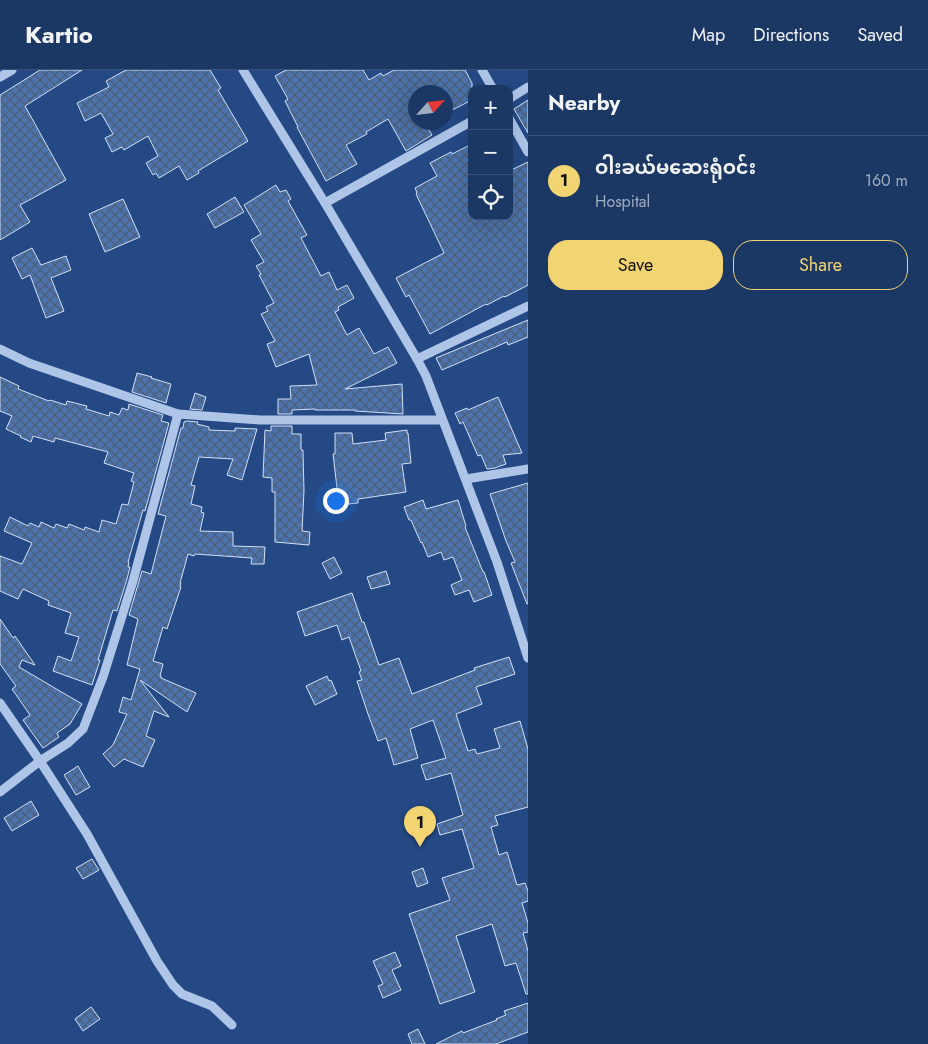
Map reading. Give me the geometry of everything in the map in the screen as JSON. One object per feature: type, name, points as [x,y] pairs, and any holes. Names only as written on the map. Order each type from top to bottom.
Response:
[{"type":"street","points":[[0,77],[12,70]]},
{"type":"street","points":[[243,70],[325,203],[426,376],[497,562],[528,658]]},
{"type":"street","points":[[482,70],[491,85]]},
{"type":"street","points":[[513,96],[528,87]]},
{"type":"street","points":[[325,203],[468,123]]},
{"type":"street","points":[[513,125],[528,152]]},
{"type":"street","points":[[417,359],[528,306]]},
{"type":"street","points":[[0,349],[29,363],[178,414],[260,420],[442,420]]},
{"type":"street","points":[[0,792],[40,761],[68,743],[83,729],[103,677],[133,581],[178,414]]},
{"type":"street","points":[[466,479],[528,469]]},
{"type":"street","points":[[0,703],[40,761],[86,834],[157,962],[182,994],[212,1006],[232,1025]]},
{"type":"building","points":[[40,70],[82,70],[25,106],[66,180],[20,205],[30,222],[0,240],[0,95]]},
{"type":"building","points":[[126,70],[210,70],[221,88],[218,90],[248,141],[198,171],[199,173],[187,180],[179,166],[159,178],[156,173],[153,175],[146,163],[158,156],[148,136],[124,150],[122,147],[112,152],[105,138],[113,134],[101,113],[85,121],[77,103],[109,87],[106,81]]},
{"type":"building","points":[[286,70],[363,70],[369,80],[381,73],[383,76],[394,70],[465,70],[472,85],[468,85],[468,102],[453,110],[453,85],[408,85],[408,130],[429,130],[432,135],[406,151],[388,119],[366,132],[367,134],[346,145],[357,164],[326,181],[297,127],[285,101],[288,99],[275,76]]},
{"type":"building","points":[[528,100],[528,133],[514,109]]},
{"type":"building","points":[[468,146],[468,220],[513,220],[513,169],[528,162],[528,285],[486,304],[430,334],[409,295],[406,297],[396,278],[444,253],[416,194],[415,188],[437,176],[430,163],[451,152],[452,154]]},
{"type":"building","points":[[276,185],[280,192],[286,190],[291,199],[288,201],[307,235],[301,238],[321,276],[329,272],[337,290],[347,285],[354,298],[338,307],[339,310],[335,312],[347,335],[359,328],[374,354],[388,347],[397,363],[345,389],[402,384],[403,414],[315,409],[292,410],[292,414],[278,414],[278,399],[291,399],[290,386],[317,385],[309,354],[276,367],[267,344],[275,341],[261,314],[268,311],[266,307],[274,303],[256,266],[264,262],[251,240],[261,234],[244,205]]},
{"type":"building","points":[[235,197],[244,212],[215,228],[207,214]]},
{"type":"building","points":[[123,199],[140,237],[105,252],[89,214]]},
{"type":"building","points":[[32,248],[41,265],[66,256],[71,270],[51,278],[64,311],[46,318],[30,275],[22,279],[12,258]]},
{"type":"building","points":[[528,320],[528,337],[508,345],[507,342],[442,370],[436,358]]},
{"type":"building","points":[[137,373],[171,384],[166,403],[132,392]]},
{"type":"building","points":[[0,377],[19,386],[18,389],[49,401],[66,405],[67,401],[87,406],[86,409],[109,416],[110,412],[119,415],[122,408],[128,410],[129,404],[163,415],[161,421],[169,423],[145,511],[143,510],[128,562],[128,567],[130,567],[127,579],[117,611],[113,610],[92,685],[53,671],[58,656],[71,661],[79,637],[65,633],[71,613],[48,605],[49,601],[23,589],[18,599],[0,591],[0,556],[22,564],[32,543],[4,531],[10,517],[28,526],[30,523],[39,527],[41,522],[54,528],[56,524],[67,528],[69,524],[84,530],[85,527],[99,532],[102,520],[116,524],[122,504],[128,505],[134,482],[131,481],[134,473],[104,463],[108,452],[55,438],[54,442],[33,436],[31,442],[6,429],[12,416],[0,411]]},
{"type":"building","points":[[195,393],[206,397],[202,410],[190,409]]},
{"type":"building","points":[[498,397],[522,453],[503,455],[506,464],[487,469],[481,455],[478,456],[463,422],[460,424],[455,413],[467,408],[468,410]]},
{"type":"building","points":[[186,421],[198,422],[197,424],[209,427],[209,430],[235,431],[235,428],[257,429],[242,480],[227,475],[233,459],[199,457],[191,485],[195,486],[191,504],[202,507],[201,512],[204,513],[200,531],[233,532],[233,546],[265,547],[264,564],[251,564],[252,558],[195,554],[194,556],[188,554],[180,583],[181,587],[167,629],[163,627],[153,661],[163,664],[161,678],[196,693],[187,712],[140,680],[169,717],[154,711],[146,736],[155,740],[143,767],[124,759],[114,767],[103,754],[113,745],[127,714],[119,712],[123,697],[131,700],[140,669],[127,665],[138,619],[129,615],[142,571],[151,574],[166,516],[158,514],[181,428],[183,428]]},
{"type":"building","points":[[271,426],[292,426],[292,434],[301,434],[304,491],[302,531],[310,532],[309,545],[275,542],[275,492],[272,492],[272,478],[263,477],[265,430],[271,431]]},
{"type":"building","points":[[407,430],[411,463],[402,464],[406,492],[358,499],[358,503],[339,505],[333,454],[335,454],[335,433],[352,433],[353,444],[386,440],[385,433]]},
{"type":"building","points":[[528,483],[527,604],[511,563],[515,562],[490,494]]},
{"type":"building","points":[[423,500],[426,509],[458,500],[465,527],[492,595],[474,602],[469,590],[455,595],[451,585],[462,580],[453,557],[444,560],[441,552],[428,557],[404,507]]},
{"type":"building","points":[[334,557],[342,573],[330,579],[322,563]]},
{"type":"building","points":[[386,571],[390,584],[371,589],[367,577]]},
{"type":"building","points":[[352,593],[379,665],[399,658],[412,694],[475,670],[474,668],[509,657],[515,674],[476,687],[482,704],[456,714],[468,751],[475,749],[477,754],[500,748],[494,729],[520,721],[528,749],[528,807],[495,816],[498,825],[491,827],[499,855],[507,852],[517,885],[525,883],[528,891],[528,901],[522,903],[528,923],[528,932],[523,933],[528,951],[528,994],[526,994],[516,963],[505,966],[492,924],[456,936],[475,992],[440,1004],[409,914],[450,900],[442,878],[474,868],[462,829],[440,835],[437,824],[463,815],[451,773],[426,780],[421,765],[446,758],[433,720],[410,729],[418,758],[394,765],[386,738],[378,741],[368,714],[357,681],[362,680],[359,672],[361,671],[349,637],[342,640],[337,625],[305,636],[297,612]]},
{"type":"building","points":[[0,619],[13,638],[15,636],[35,665],[22,660],[19,667],[82,704],[70,724],[57,733],[59,737],[43,748],[23,720],[30,715],[12,689],[16,686],[0,664]]},
{"type":"building","points":[[327,676],[329,681],[331,680],[337,694],[315,705],[306,686]]},
{"type":"building","points":[[78,766],[90,787],[76,795],[64,775]]},
{"type":"building","points":[[31,801],[39,815],[12,831],[4,818]]},
{"type":"building","points":[[92,859],[99,870],[83,879],[76,868]]},
{"type":"building","points":[[423,868],[428,883],[417,887],[412,872]]},
{"type":"building","points":[[395,952],[401,966],[392,970],[401,990],[383,998],[378,986],[383,984],[373,961]]},
{"type":"building","points":[[528,1003],[528,1032],[496,1044],[436,1044],[462,1031],[463,1033],[497,1020],[506,1015],[504,1011]]},
{"type":"building","points":[[91,1007],[100,1019],[83,1031],[75,1019]]},
{"type":"building","points":[[418,1029],[425,1044],[412,1044],[408,1034]]},
{"type":"place","name":"ဝါးခယ်မဆေးရုံဝင်း","points":[[420,847]]}]
